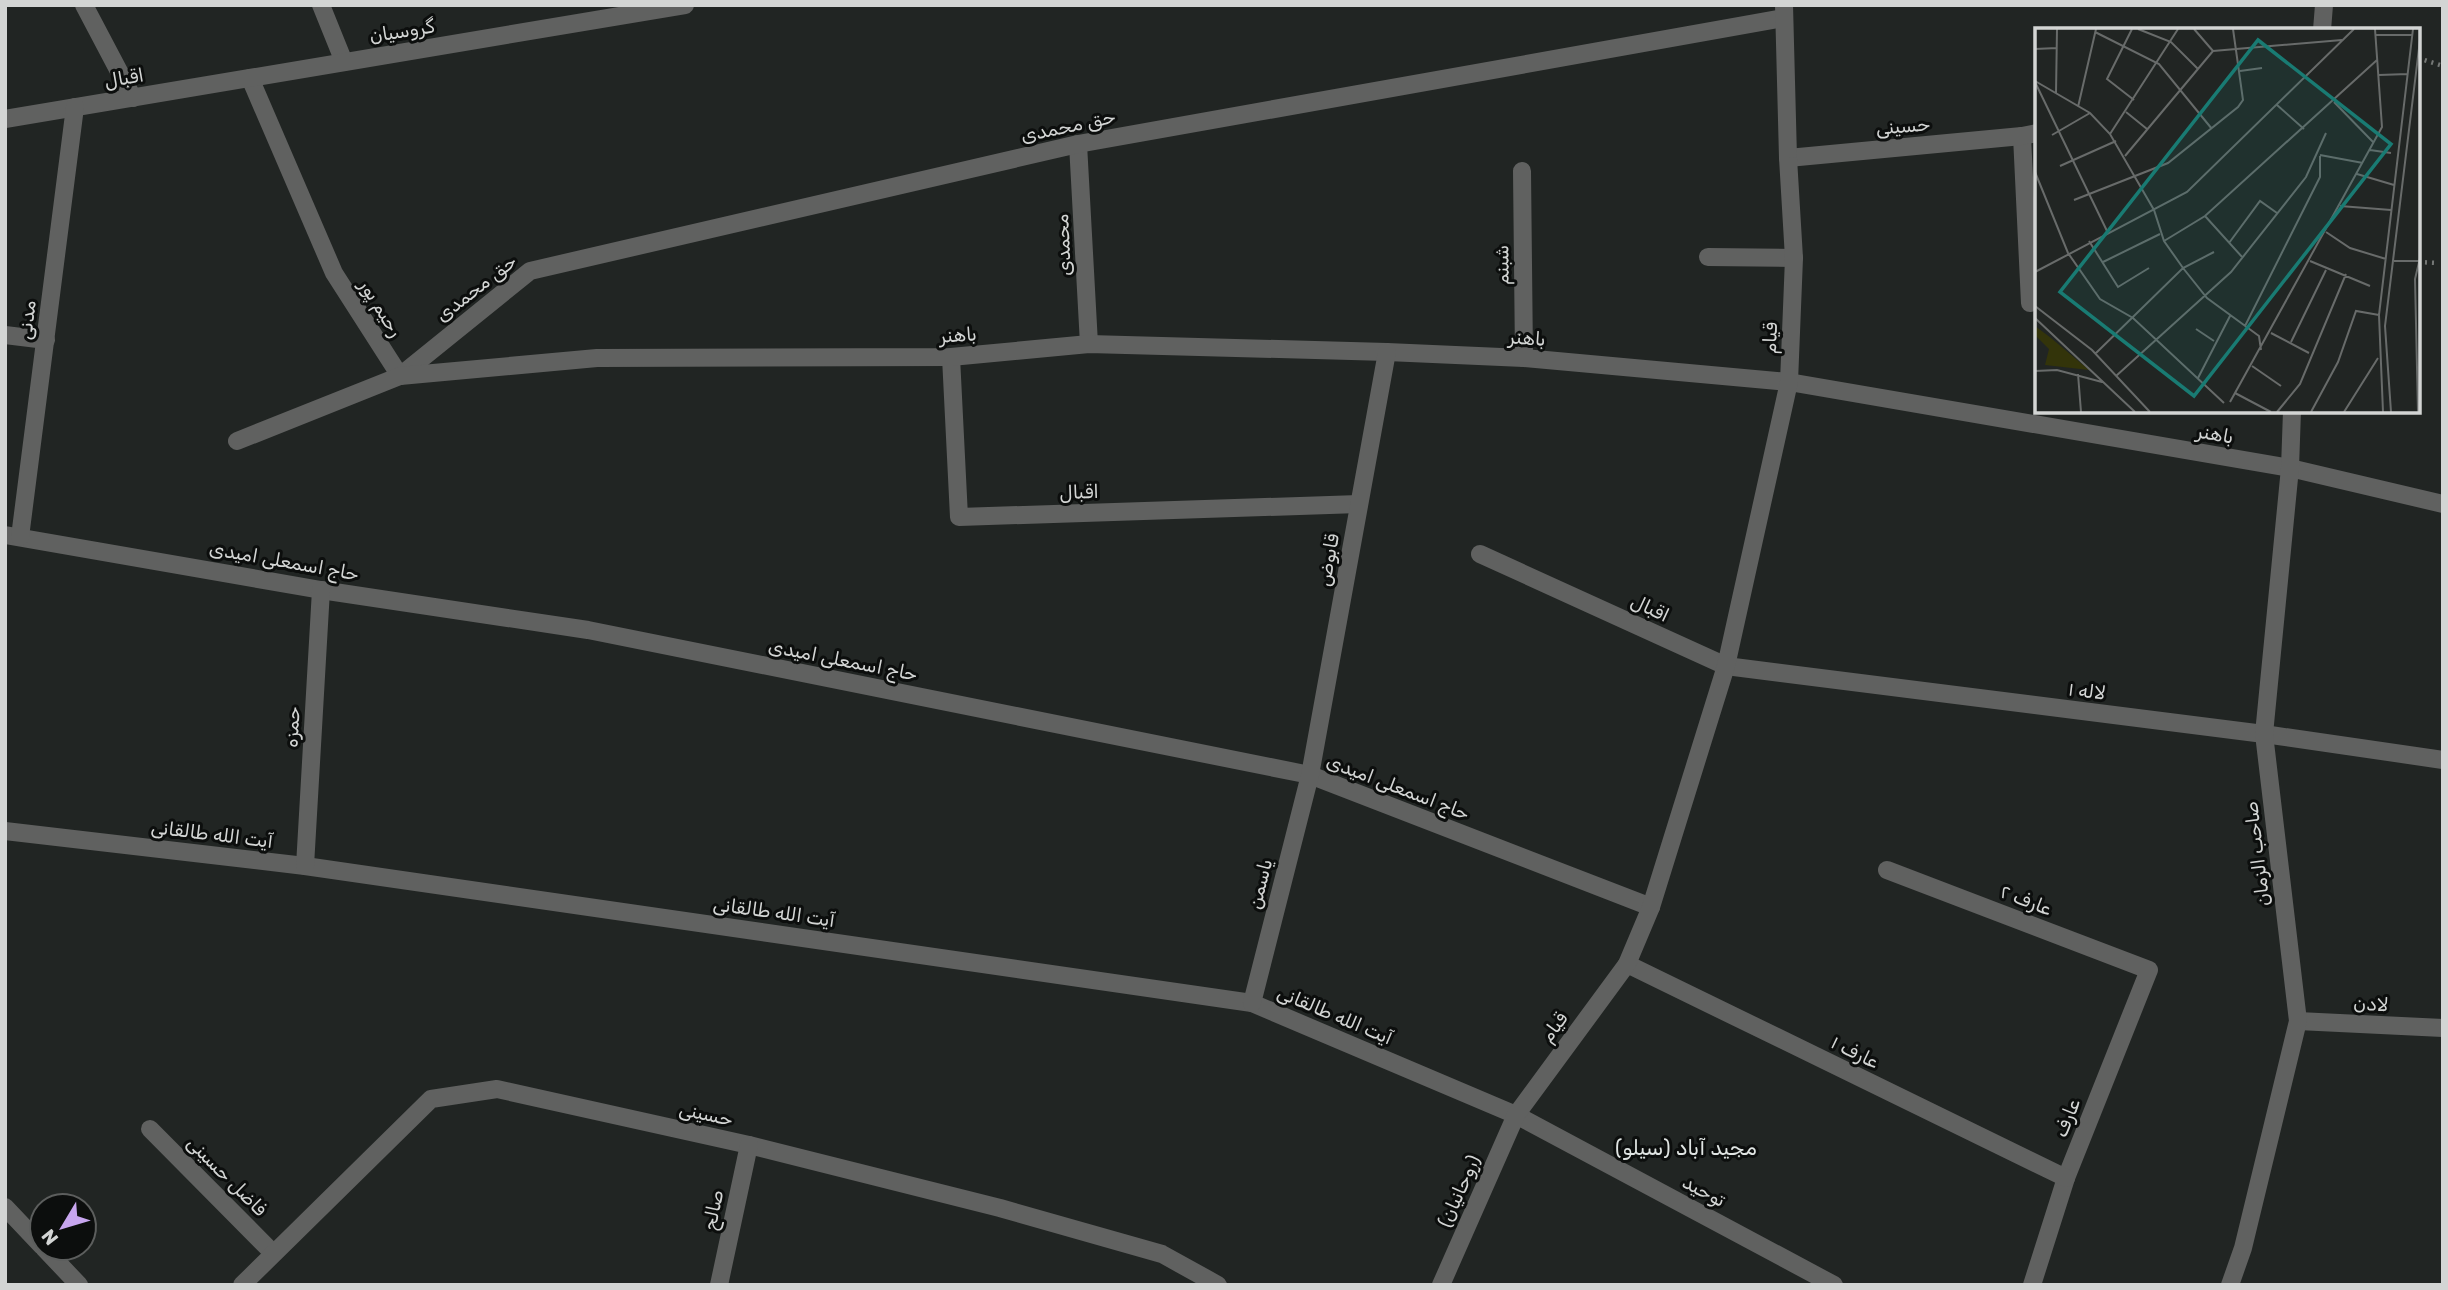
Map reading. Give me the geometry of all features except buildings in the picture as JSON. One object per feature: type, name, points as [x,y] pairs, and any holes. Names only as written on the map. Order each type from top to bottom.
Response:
[{"type":"street","points":[[84,5],[133,98]]},
{"type":"street","points":[[321,5],[344,62]]},
{"type":"street","name":"گروسیان","points":[[250,78],[613,11],[685,5]]},
{"type":"street","points":[[2322,28],[2324,5]]},
{"type":"street","name":"حق محمدی","points":[[400,376],[530,271],[1078,144],[1784,11]]},
{"type":"street","name":"قیام","points":[[1726,666],[1789,382],[1794,258],[1784,11]]},
{"type":"street","name":"اقبال","points":[[5,119],[250,78]]},
{"type":"street","name":"رحیم پور","points":[[250,78],[334,273],[400,376]]},
{"type":"street","name":"مدنی","points":[[12,536],[46,340],[75,107]]},
{"type":"street","name":"حسینی","points":[[1788,158],[2030,134],[2031,303]]},
{"type":"street","name":"محمدی","points":[[1078,144],[1089,344]]},
{"type":"street","name":"شبنم","points":[[1522,172],[1524,358]]},
{"type":"street","points":[[1708,257],[1794,258]]},
{"type":"street","points":[[5,335],[46,340]]},
{"type":"street","name":"باهنر","points":[[400,376],[597,358],[951,357],[1089,344],[1524,358],[1789,382],[2290,468],[2443,504]]},
{"type":"street","name":"قابوض","points":[[1310,775],[1387,352]]},
{"type":"street","name":"اقبال","points":[[951,357],[960,517],[1359,504]]},
{"type":"street","points":[[237,441],[400,376]]},
{"type":"street","name":"صاحب الزمان","points":[[2230,1285],[2243,1248],[2298,1021],[2264,734],[2290,468],[2292,413]]},
{"type":"street","name":"حاج اسمعلی امیدی","points":[[12,536],[321,590],[588,630],[1310,775],[1651,907]]},
{"type":"street","name":"اقبال","points":[[1480,554],[1726,666]]},
{"type":"street","name":"حمزه","points":[[305,866],[321,590]]},
{"type":"street","points":[[1626,964],[1651,907],[1726,666]]},
{"type":"street","name":"لاله ۱","points":[[1726,666],[2264,734],[2443,760]]},
{"type":"street","name":"یاسمن","points":[[1252,1003],[1310,775]]},
{"type":"street","name":"آیت الله طالقانی","points":[[5,831],[305,866],[1252,1003],[1516,1115]]},
{"type":"street","name":"عارف ۲","points":[[1887,870],[2149,970]]},
{"type":"street","name":"قیام","points":[[1516,1115],[1626,964]]},
{"type":"street","name":"عارف ۱","points":[[1626,964],[2066,1178]]},
{"type":"street","name":"عارف","points":[[2032,1285],[2066,1178],[2149,970]]},
{"type":"street","name":"لادن","points":[[2298,1021],[2443,1028]]},
{"type":"street","name":"حسینی","points":[[243,1285],[432,1099],[497,1089],[749,1145],[1000,1208],[1162,1254],[1218,1285]]},
{"type":"street","name":"(روحانیان)","points":[[1441,1285],[1516,1115]]},
{"type":"street","name":"توحید","points":[[1516,1115],[1835,1285]]},
{"type":"street","name":"فاضل حسینی","points":[[150,1129],[273,1253]]},
{"type":"street","name":"صالح","points":[[719,1285],[749,1145]]},
{"type":"street","points":[[5,1207],[28,1231]]},
{"type":"street","points":[[57,1262],[79,1285]]},
{"type":"path","points":[[2420,59],[2443,66]]},
{"type":"path","points":[[2420,262],[2437,263]]},
{"type":"district","name":"(مجید آباد (سیلو","points":[[1686,1147]]}]
